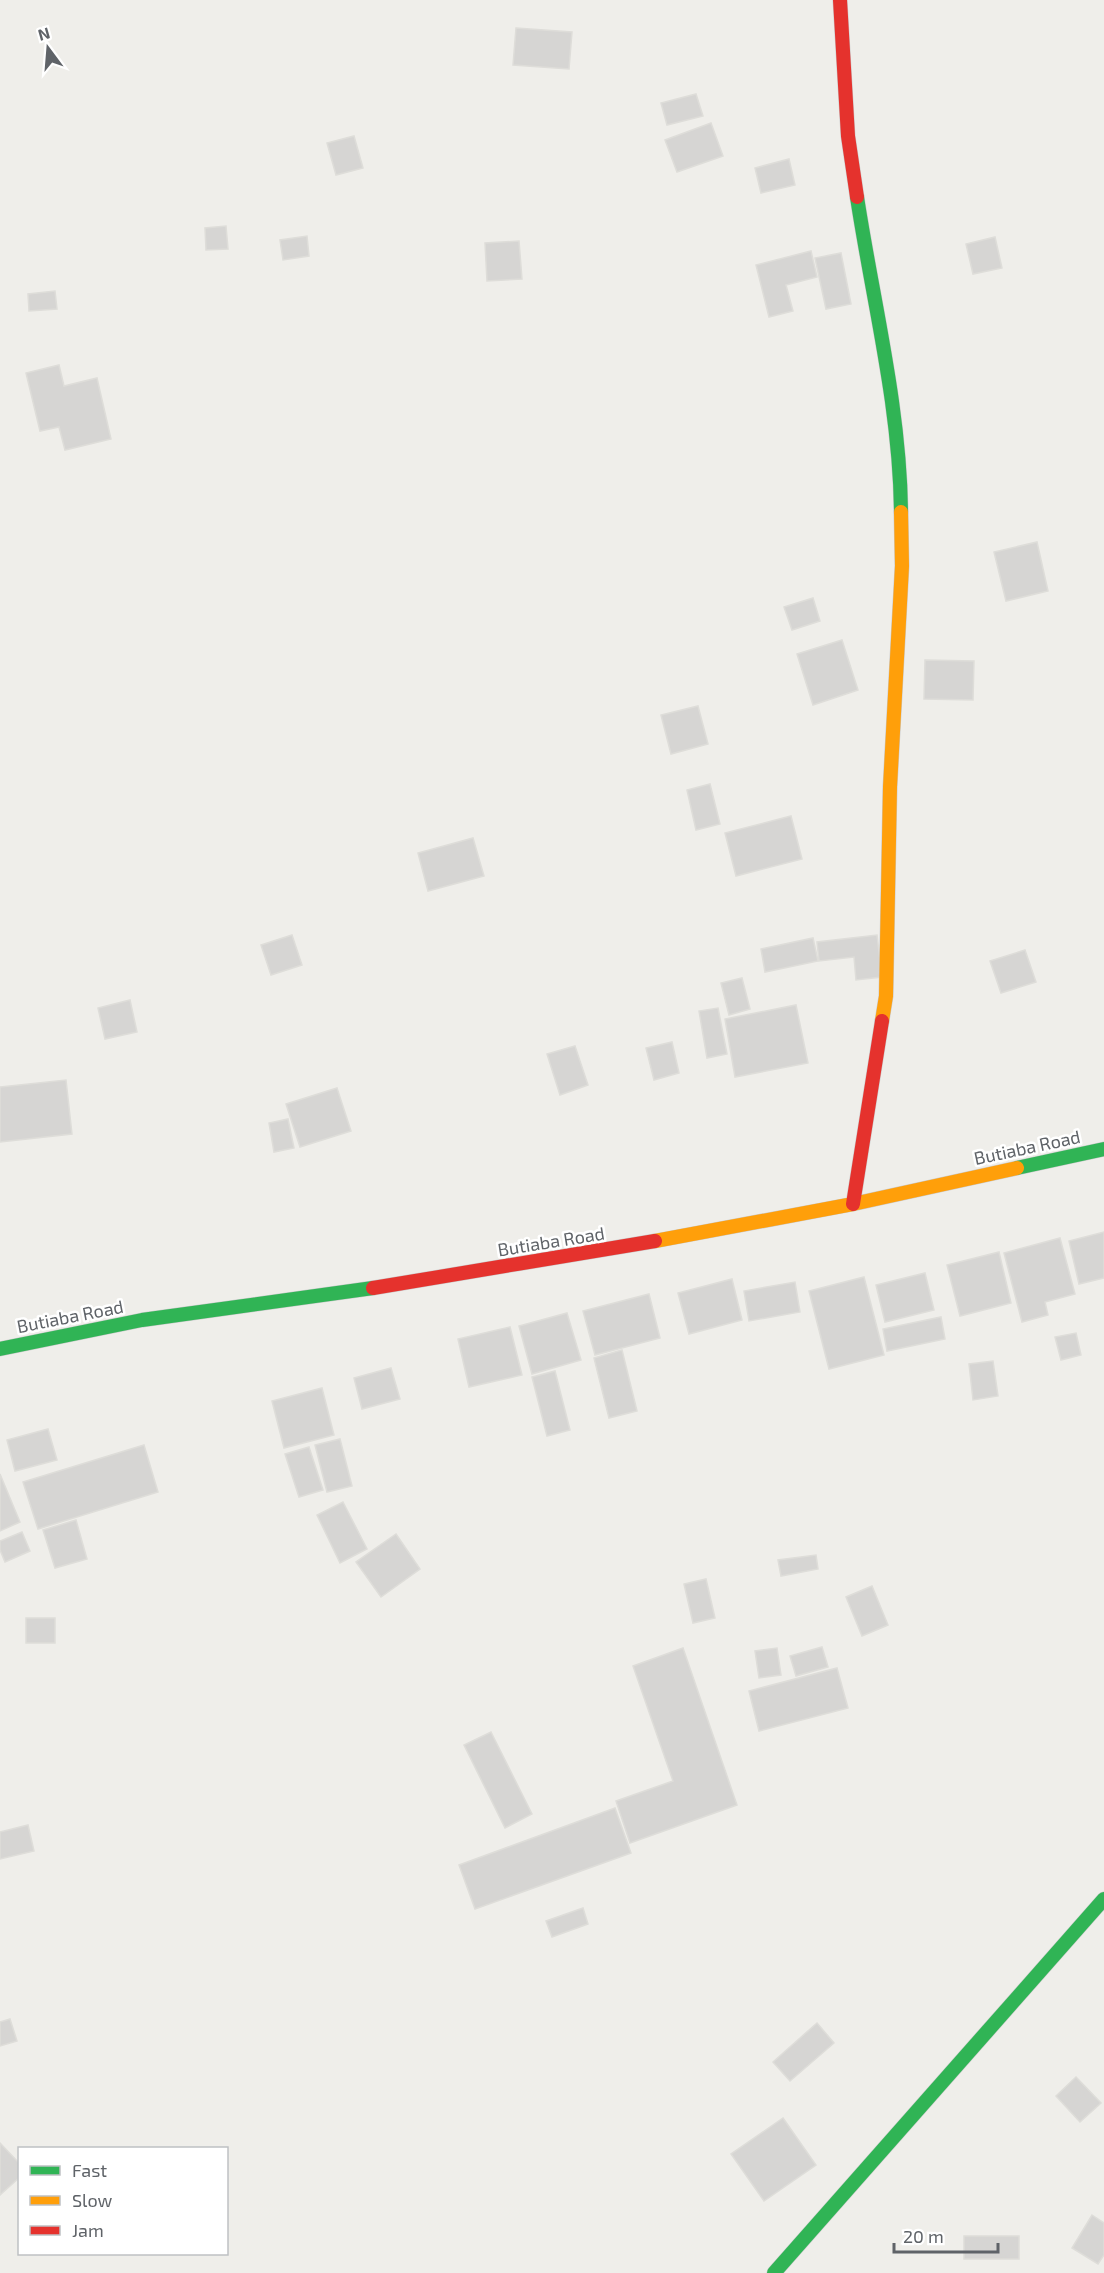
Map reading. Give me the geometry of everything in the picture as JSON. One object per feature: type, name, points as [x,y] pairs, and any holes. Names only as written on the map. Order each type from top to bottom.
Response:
[{"type":"street","points":[[840,0],[848,136],[865,250],[888,370],[901,471],[902,566],[891,787],[886,996],[853,1204]]},
{"type":"street","name":"Butiaba Road","points":[[0,1349],[142,1320],[339,1294],[642,1244],[853,1204],[1104,1149]]},
{"type":"street","points":[[774,2273],[1104,1899]]},
{"type":"building","points":[[516,28],[572,32],[569,69],[513,65]]},
{"type":"building","points":[[696,94],[703,116],[667,125],[661,103]]},
{"type":"building","points":[[711,123],[723,156],[677,172],[665,140]]},
{"type":"building","points":[[354,136],[363,168],[336,175],[327,143]]},
{"type":"building","points":[[789,159],[795,185],[761,193],[755,168]]},
{"type":"building","points":[[226,226],[228,249],[206,250],[205,228]]},
{"type":"building","points":[[307,236],[309,256],[283,260],[280,240]]},
{"type":"building","points":[[995,237],[1002,268],[973,274],[966,244]]},
{"type":"building","points":[[519,241],[522,279],[487,281],[485,243]]},
{"type":"building","points":[[811,251],[817,277],[786,285],[793,311],[769,317],[756,265]]},
{"type":"building","points":[[841,253],[851,304],[826,309],[815,258]]},
{"type":"building","points":[[55,291],[57,309],[29,311],[28,294]]},
{"type":"building","points":[[59,365],[64,386],[97,378],[111,439],[65,450],[59,427],[40,431],[26,373]]},
{"type":"building","points":[[1037,542],[1048,591],[1006,601],[994,552]]},
{"type":"building","points":[[813,598],[820,621],[792,630],[784,607]]},
{"type":"building","points":[[842,640],[858,690],[813,705],[797,654]]},
{"type":"building","points":[[925,660],[974,661],[973,700],[924,699]]},
{"type":"building","points":[[698,706],[708,744],[671,754],[661,715]]},
{"type":"building","points":[[710,784],[720,824],[696,830],[687,790]]},
{"type":"building","points":[[791,816],[802,859],[736,876],[725,833]]},
{"type":"building","points":[[473,838],[484,876],[428,891],[418,853]]},
{"type":"building","points":[[292,935],[302,965],[271,975],[261,945]]},
{"type":"building","points":[[877,935],[882,977],[856,980],[854,957],[819,961],[817,942]]},
{"type":"building","points":[[813,938],[818,961],[765,972],[761,949]]},
{"type":"building","points":[[1025,950],[1036,982],[1001,993],[990,961]]},
{"type":"building","points":[[742,978],[750,1009],[729,1015],[721,983]]},
{"type":"building","points":[[130,1000],[137,1032],[105,1039],[98,1008]]},
{"type":"building","points":[[796,1005],[808,1063],[735,1077],[725,1019]]},
{"type":"building","points":[[718,1008],[727,1054],[707,1058],[699,1011]]},
{"type":"building","points":[[672,1042],[679,1073],[654,1080],[646,1048]]},
{"type":"building","points":[[575,1046],[588,1085],[560,1095],[547,1054]]},
{"type":"building","points":[[66,1080],[72,1134],[0,1142],[0,1087]]},
{"type":"building","points":[[337,1088],[351,1131],[300,1147],[286,1104]]},
{"type":"building","points":[[288,1119],[294,1148],[274,1152],[269,1123]]},
{"type":"building","points":[[1104,1232],[1104,1278],[1079,1284],[1069,1241]]},
{"type":"building","points":[[1060,1238],[1075,1294],[1045,1302],[1048,1315],[1022,1322],[1004,1253]]},
{"type":"building","points":[[999,1252],[1011,1303],[960,1316],[947,1265]]},
{"type":"building","points":[[925,1273],[934,1310],[885,1322],[876,1285]]},
{"type":"building","points":[[864,1277],[884,1355],[829,1369],[809,1291]]},
{"type":"building","points":[[732,1279],[742,1320],[689,1334],[678,1293]]},
{"type":"building","points":[[795,1282],[800,1312],[749,1321],[744,1291]]},
{"type":"building","points":[[649,1294],[660,1338],[595,1355],[583,1311]]},
{"type":"building","points":[[567,1313],[581,1360],[532,1374],[519,1326]]},
{"type":"building","points":[[941,1317],[945,1339],[887,1351],[883,1329]]},
{"type":"building","points":[[510,1327],[522,1375],[469,1387],[458,1339]]},
{"type":"building","points":[[1076,1333],[1081,1355],[1061,1360],[1055,1337]]},
{"type":"building","points":[[622,1350],[637,1411],[609,1418],[594,1358]]},
{"type":"building","points":[[993,1361],[998,1396],[973,1400],[969,1364]]},
{"type":"building","points":[[391,1368],[400,1399],[362,1409],[354,1378]]},
{"type":"building","points":[[555,1371],[570,1430],[547,1436],[532,1377]]},
{"type":"building","points":[[322,1388],[334,1435],[284,1448],[272,1401]]},
{"type":"building","points":[[48,1429],[57,1460],[15,1471],[7,1440]]},
{"type":"building","points":[[340,1439],[352,1486],[327,1492],[315,1445]]},
{"type":"building","points":[[144,1445],[158,1492],[38,1529],[23,1482]]},
{"type":"building","points":[[309,1447],[323,1490],[299,1497],[285,1454]]},
{"type":"building","points":[[0,1474],[20,1522],[0,1531]]},
{"type":"building","points":[[343,1502],[367,1549],[340,1563],[317,1515]]},
{"type":"building","points":[[76,1520],[87,1559],[55,1568],[43,1530]]},
{"type":"building","points":[[22,1532],[30,1551],[5,1562],[0,1550],[0,1541]]},
{"type":"building","points":[[396,1534],[420,1569],[381,1597],[356,1562]]},
{"type":"building","points":[[816,1555],[818,1569],[781,1576],[778,1560]]},
{"type":"building","points":[[706,1579],[715,1618],[693,1623],[684,1584]]},
{"type":"building","points":[[872,1586],[888,1625],[862,1636],[846,1597]]},
{"type":"building","points":[[26,1618],[55,1618],[55,1643],[26,1643]]},
{"type":"building","points":[[822,1647],[828,1667],[796,1676],[790,1656]]},
{"type":"building","points":[[683,1648],[737,1805],[630,1843],[616,1801],[673,1781],[633,1666]]},
{"type":"building","points":[[777,1648],[781,1675],[759,1678],[755,1651]]},
{"type":"building","points":[[837,1668],[848,1708],[759,1731],[749,1691]]},
{"type":"building","points":[[491,1732],[532,1814],[505,1828],[464,1745]]},
{"type":"building","points":[[615,1808],[631,1853],[475,1909],[459,1865]]},
{"type":"building","points":[[28,1825],[34,1851],[0,1859],[0,1832]]},
{"type":"building","points":[[583,1908],[588,1924],[552,1937],[546,1921]]},
{"type":"building","points":[[10,2019],[17,2041],[0,2046],[0,2022]]},
{"type":"building","points":[[817,2023],[834,2043],[790,2081],[773,2062]]},
{"type":"building","points":[[1076,2077],[1101,2103],[1080,2122],[1056,2096]]},
{"type":"building","points":[[783,2118],[816,2165],[764,2201],[731,2154]]},
{"type":"building","points":[[0,2143],[18,2162],[18,2179],[0,2195]]},
{"type":"building","points":[[1092,2215],[1104,2223],[1104,2255],[1098,2264],[1072,2248]]},
{"type":"building","points":[[964,2236],[1019,2236],[1019,2259],[964,2259]]},
{"type":"traffic: fast","points":[[857,197],[891,393],[901,512]]},
{"type":"traffic: fast","points":[[1017,1168],[1104,1149]]},
{"type":"traffic: fast","points":[[0,1349],[142,1320],[373,1288]]},
{"type":"traffic: fast","points":[[774,2273],[1104,1899]]},
{"type":"traffic: slow","points":[[882,1021],[886,996],[890,787],[902,566],[901,512]]},
{"type":"traffic: slow","points":[[655,1241],[853,1204],[1017,1168]]},
{"type":"traffic: jam","points":[[840,0],[848,136],[857,197]]},
{"type":"traffic: jam","points":[[853,1204],[882,1021]]},
{"type":"traffic: jam","points":[[373,1288],[655,1241]]}]
